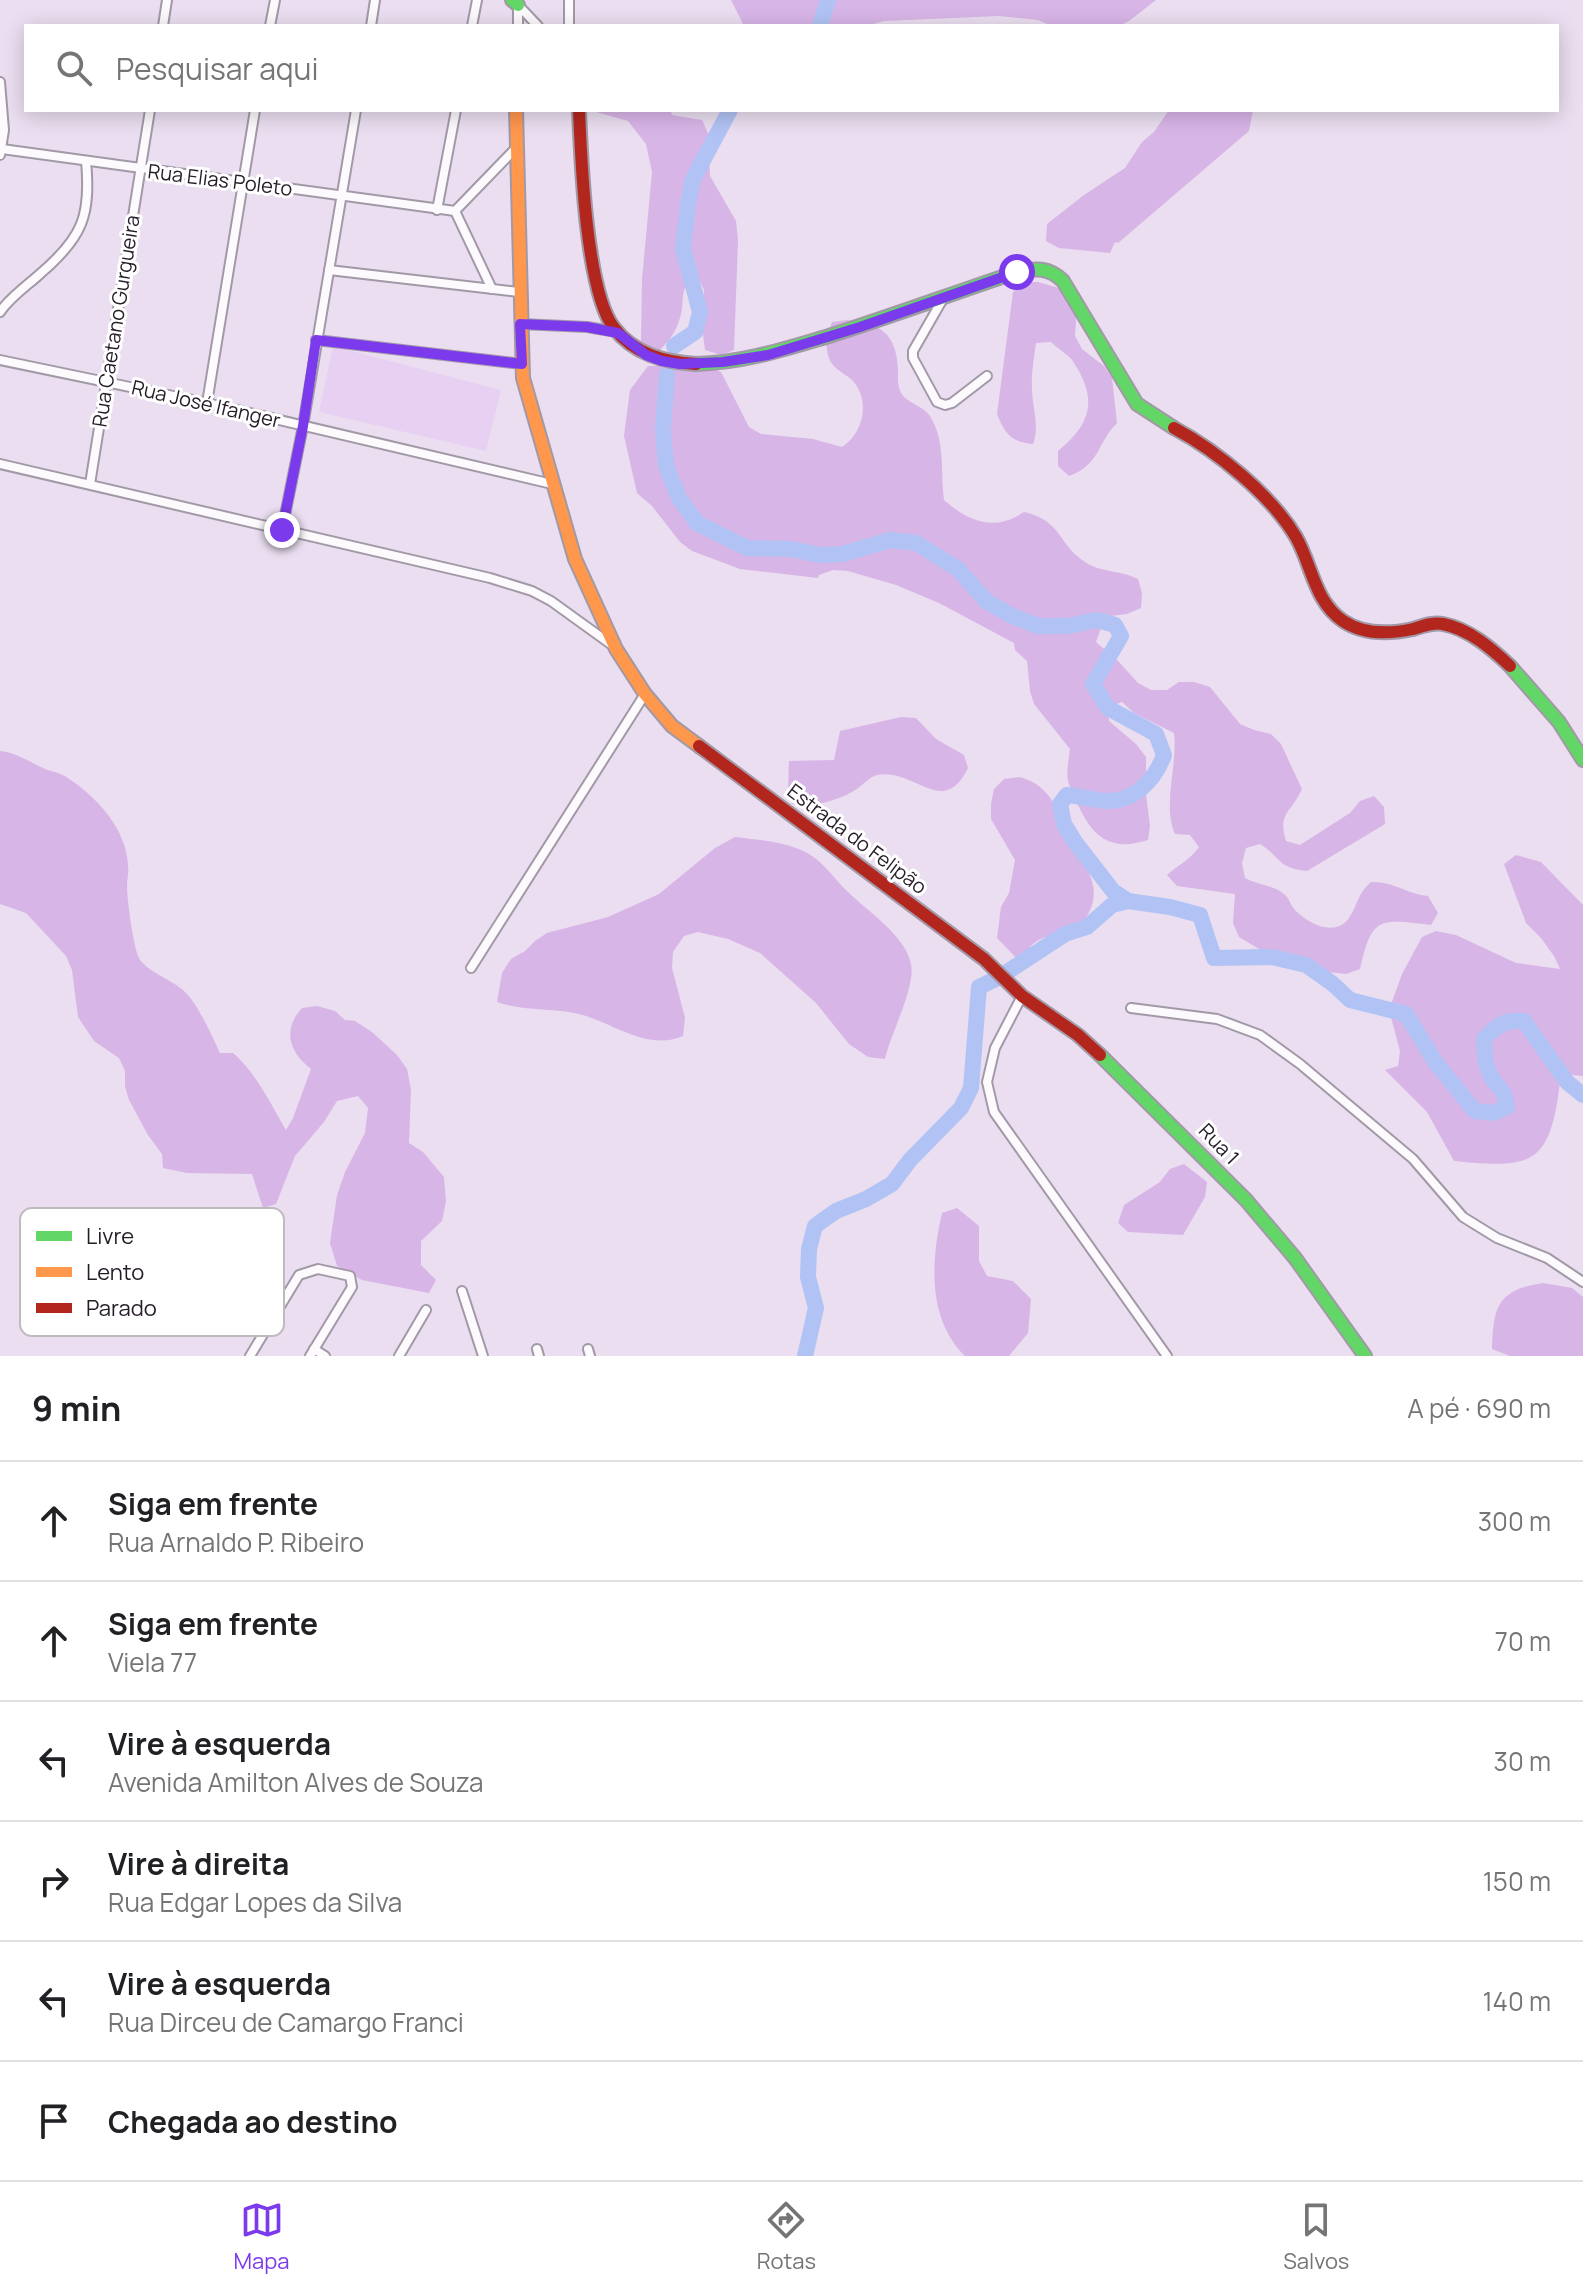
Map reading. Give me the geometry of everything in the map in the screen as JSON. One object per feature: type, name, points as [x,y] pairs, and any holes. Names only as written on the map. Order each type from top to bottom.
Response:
[{"type":"street","points":[[163,24],[167,0]]},
{"type":"street","points":[[270,24],[275,0]]},
{"type":"street","points":[[371,24],[375,0]]},
{"type":"street","points":[[472,24],[477,0]]},
{"type":"street","points":[[569,0],[569,24]]},
{"type":"street","points":[[515,2],[518,24]]},
{"type":"street","points":[[515,2],[536,24]]},
{"type":"street","points":[[0,82],[4,112],[1,152]]},
{"type":"street","name":"Rua Caetano Gurgueira","points":[[90,484],[150,112]]},
{"type":"street","points":[[207,403],[255,112]]},
{"type":"street","points":[[282,530],[303,426],[356,112]]},
{"type":"street","points":[[437,210],[456,112]]},
{"type":"street","name":"Estrada do Felipão","points":[[516,112],[523,378],[575,559],[616,649],[645,694],[672,726],[984,959],[1018,993]]},
{"type":"street","points":[[579,112],[585,217],[599,299],[618,333],[646,355],[680,364],[768,355],[1017,272],[1047,269],[1055,272],[1137,404],[1192,438],[1256,491],[1290,528],[1325,604],[1340,619],[1361,630],[1379,633],[1396,633],[1441,624],[1459,630],[1493,650],[1546,702],[1574,740],[1583,760]]},
{"type":"street","points":[[492,289],[455,211],[516,148]]},
{"type":"street","name":"Rua Elias Poleto","points":[[1,152],[455,211]]},
{"type":"street","points":[[0,312],[17,292],[43,272],[66,248],[81,226],[89,193],[86,161]]},
{"type":"street","points":[[329,270],[519,292]]},
{"type":"street","points":[[944,297],[913,351],[913,358],[937,402],[945,405],[987,376]]},
{"type":"street","points":[[520,324],[587,327],[618,333]]},
{"type":"street","points":[[316,340],[522,364]]},
{"type":"street","name":"Rua José Ifanger","points":[[0,360],[207,403],[552,484]]},
{"type":"street","points":[[0,464],[490,578],[532,591],[572,614],[616,649]]},
{"type":"street","points":[[471,968],[645,694]]},
{"type":"street","points":[[1018,993],[995,1048],[987,1082],[994,1112],[1167,1356]]},
{"type":"street","name":"Rua 1","points":[[1018,993],[1078,1035],[1129,1081],[1246,1200],[1295,1258],[1365,1356]]},
{"type":"street","points":[[1131,1008],[1217,1019],[1260,1035],[1300,1064],[1413,1159],[1463,1217],[1497,1238],[1547,1258],[1583,1282]]},
{"type":"street","points":[[284,1300],[299,1275],[318,1269],[350,1276],[352,1287],[312,1353],[325,1356]]},
{"type":"street","points":[[462,1291],[483,1356]]},
{"type":"street","points":[[399,1356],[426,1310]]},
{"type":"street","points":[[250,1356],[262,1336]]},
{"type":"shaded area","points":[[731,0],[1156,0],[1123,24],[1047,24],[1038,20],[999,16],[873,24],[743,24]]},
{"type":"shaded area","points":[[596,112],[671,112],[672,115],[702,120],[708,133],[710,176],[736,221],[734,350],[721,355],[705,350],[701,320],[704,290],[696,273],[686,286],[679,321],[668,341],[652,358],[641,341],[642,279],[652,172],[646,144],[628,121]]},
{"type":"shaded area","points":[[1168,112],[1253,112],[1249,131],[1118,243],[1115,242],[1110,253],[1059,248],[1046,241],[1047,224],[1125,168],[1142,142],[1154,132]]},
{"type":"shaded area","points":[[1023,282],[1038,282],[1069,291],[1077,306],[1075,336],[1082,349],[1104,366],[1112,378],[1117,423],[1087,466],[1069,476],[1058,466],[1058,451],[1084,421],[1088,400],[1082,376],[1067,355],[1051,342],[1036,343],[1032,377],[1036,424],[1033,444],[1010,436],[997,414],[1013,292]]},
{"type":"shaded area","points":[[847,320],[877,327],[890,338],[897,357],[901,393],[927,413],[935,426],[940,447],[944,500],[963,514],[982,522],[1003,522],[1024,512],[1037,516],[1053,527],[1085,562],[1138,579],[1142,593],[1141,608],[1110,616],[1096,642],[1138,683],[1151,690],[1167,690],[1179,682],[1210,687],[1240,724],[1271,734],[1281,744],[1302,789],[1284,818],[1286,841],[1300,845],[1350,813],[1360,801],[1374,796],[1384,807],[1385,824],[1307,871],[1284,865],[1260,844],[1246,848],[1242,863],[1245,878],[1281,892],[1300,915],[1314,924],[1329,928],[1343,924],[1349,918],[1371,882],[1386,883],[1428,896],[1438,913],[1431,925],[1389,922],[1380,925],[1369,939],[1360,969],[1346,974],[1293,968],[1279,961],[1239,937],[1233,923],[1235,894],[1177,886],[1167,875],[1199,847],[1190,835],[1175,834],[1171,822],[1174,733],[1134,713],[1122,702],[1108,707],[1109,721],[1146,757],[1150,826],[1148,840],[1133,844],[1109,841],[1092,828],[1079,807],[1068,781],[1070,749],[1034,704],[1027,661],[1015,650],[1014,643],[939,603],[896,585],[848,571],[833,570],[818,578],[740,569],[692,551],[680,542],[652,506],[637,493],[624,436],[630,390],[648,366],[707,365],[721,372],[749,427],[761,434],[813,439],[842,447],[855,434],[863,407],[859,389],[833,365],[828,355],[827,338],[832,322]]},
{"type":"shaded area","points":[[333,346],[501,390],[486,451],[319,412]]},
{"type":"shaded area","points":[[901,717],[916,718],[936,739],[964,755],[968,768],[958,783],[949,790],[938,791],[904,778],[877,775],[834,800],[809,805],[792,804],[788,791],[789,761],[834,760],[840,731]]},
{"type":"shaded area","points":[[0,751],[65,776],[90,795],[109,816],[126,853],[129,911],[139,958],[188,995],[220,1053],[233,1053],[249,1070],[286,1130],[311,1069],[293,1048],[291,1040],[292,1024],[302,1008],[317,1006],[335,1011],[345,1020],[355,1021],[372,1032],[397,1055],[407,1069],[411,1090],[409,1143],[423,1152],[444,1177],[446,1201],[442,1221],[421,1241],[421,1265],[436,1280],[429,1293],[362,1280],[337,1266],[330,1243],[337,1195],[365,1133],[368,1108],[358,1096],[337,1101],[324,1122],[295,1156],[276,1204],[263,1208],[252,1174],[187,1173],[163,1168],[162,1154],[129,1100],[125,1071],[119,1058],[94,1041],[78,1017],[72,970],[66,956],[26,913],[0,904]]},
{"type":"shaded area","points":[[1019,777],[1039,786],[1053,802],[1090,874],[1094,891],[1090,910],[1083,922],[1069,933],[1038,941],[1029,949],[1022,964],[997,938],[1001,907],[1009,893],[1015,860],[991,819],[994,789],[1004,779]]},
{"type":"shaded area","points":[[735,837],[785,845],[812,856],[902,943],[912,974],[885,1059],[868,1057],[849,1044],[816,1003],[760,953],[728,939],[698,932],[684,936],[673,952],[672,968],[685,1018],[683,1036],[670,1040],[645,1039],[583,1015],[497,1002],[502,973],[511,959],[535,941],[547,933],[608,917],[659,894],[715,848]]},
{"type":"shaded area","points":[[1516,855],[1541,862],[1583,905],[1583,1076],[1572,1075],[1560,1082],[1550,1130],[1543,1146],[1533,1156],[1502,1164],[1454,1161],[1427,1112],[1385,1070],[1398,1066],[1400,1051],[1389,1010],[1402,974],[1422,937],[1436,931],[1456,935],[1516,963],[1560,969],[1541,938],[1526,923],[1504,864]]},
{"type":"shaded area","points":[[1184,1164],[1207,1182],[1205,1197],[1183,1235],[1128,1232],[1118,1223],[1124,1205],[1160,1182],[1170,1169]]},
{"type":"shaded area","points":[[957,1208],[979,1226],[979,1261],[987,1276],[1013,1281],[1031,1299],[1028,1333],[1009,1356],[965,1356],[953,1341],[938,1307],[934,1269],[942,1213]]},
{"type":"shaded area","points":[[1543,1283],[1572,1288],[1583,1297],[1583,1356],[1510,1356],[1492,1349],[1494,1322],[1501,1302],[1516,1290]]},
{"type":"waterway","points":[[821,24],[828,0]]},
{"type":"waterway","points":[[674,346],[695,332],[700,312],[683,249],[693,179],[729,112]]},
{"type":"waterway","points":[[667,374],[663,429],[666,466],[679,498],[697,523],[747,548],[791,549],[820,555],[843,554],[890,540],[916,543],[958,569],[986,601],[1012,616],[1038,626],[1068,626],[1097,620],[1115,625],[1121,636],[1093,684],[1108,708],[1156,734],[1164,755],[1149,781],[1126,798],[1106,801],[1067,795],[1060,804],[1064,824],[1113,891],[1128,901],[1200,915],[1214,958],[1272,957],[1306,965],[1350,1000],[1406,1014],[1436,1063],[1475,1111],[1493,1113],[1507,1107],[1503,1093],[1488,1069],[1484,1039],[1498,1027],[1512,1021],[1524,1021],[1567,1082],[1583,1095]]},
{"type":"waterway","points":[[805,1356],[816,1308],[808,1277],[809,1249],[815,1226],[836,1211],[892,1184],[910,1160],[961,1108],[971,1088],[979,987],[1065,934],[1087,927],[1112,905],[1128,901]]},
{"type":"traffic: fast","points":[[512,0],[518,5]]},
{"type":"traffic: fast","points":[[696,364],[730,361],[780,350],[1017,272],[1042,270],[1063,281],[1137,404],[1174,428]]},
{"type":"traffic: fast","points":[[1510,666],[1559,722],[1583,760]]},
{"type":"traffic: fast","points":[[1100,1055],[1246,1200],[1295,1258],[1365,1356]]},
{"type":"traffic: slow","points":[[516,112],[523,378],[575,559],[616,649],[645,694],[672,726],[699,746]]},
{"type":"traffic: jam","points":[[579,112],[591,256],[605,310],[614,328],[640,350],[661,359],[696,364]]},
{"type":"traffic: jam","points":[[1174,428],[1242,475],[1272,505],[1296,537],[1326,603],[1343,621],[1377,632],[1443,624],[1479,640],[1510,666]]},
{"type":"traffic: jam","points":[[699,746],[984,959],[1022,996],[1078,1035],[1100,1055]]},
{"type":"route","points":[[282,530],[316,340],[522,364],[520,324],[587,327],[618,333],[646,355],[662,361],[680,364],[723,362],[768,355],[860,327],[1017,272]]}]
